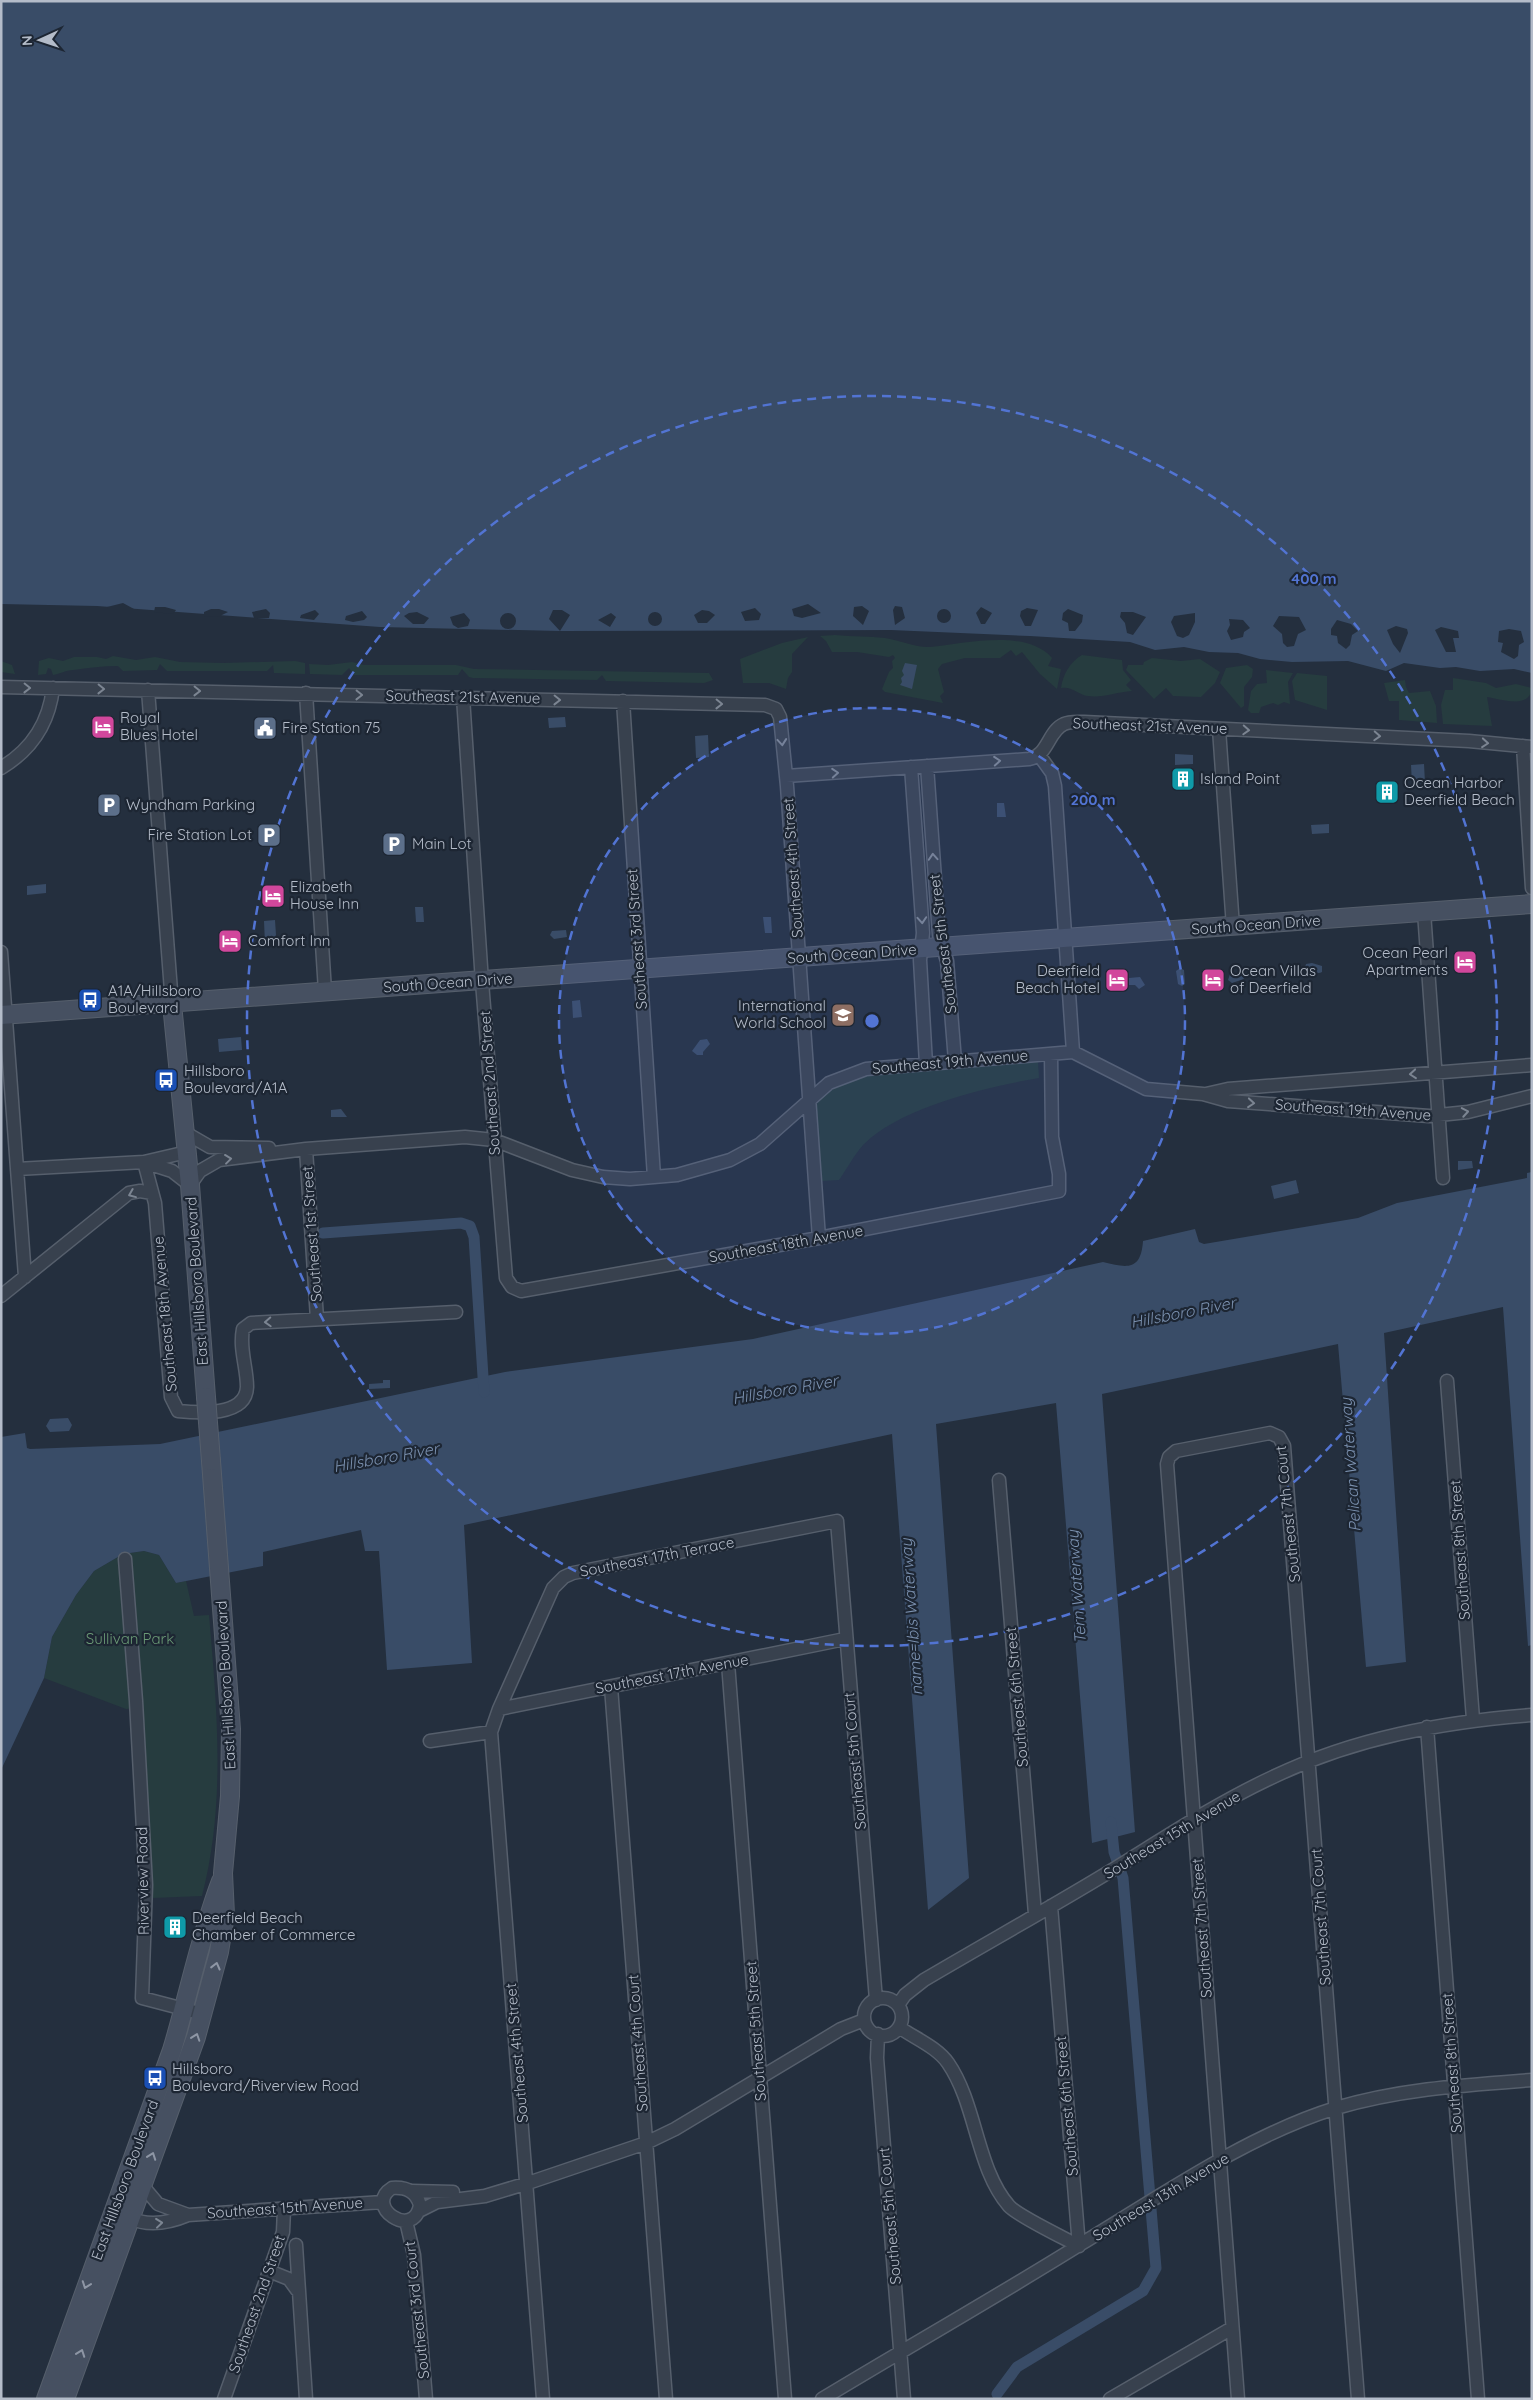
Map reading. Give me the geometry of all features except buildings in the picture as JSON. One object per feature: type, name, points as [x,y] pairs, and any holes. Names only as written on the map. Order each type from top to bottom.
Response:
[{"type":"main road","name":"South Ocean Drive","points":[[3,1015],[1066,940],[1532,904]]},
{"type":"main road","name":"East Hillsboro Boulevard","points":[[65,2399],[204,2014],[220,1952],[226,1915],[224,1873],[231,1758],[224,1614],[190,1185],[172,1004]]},
{"type":"main road","name":"East Hillsboro Boulevard","points":[[46,2399],[185,2008],[207,1917],[224,1873]]},
{"type":"main road","points":[[130,2218],[125,2196],[142,2133]]},
{"type":"main road","points":[[108,2225],[115,2231],[104,2270],[108,2280]]},
{"type":"street","name":"Southeast 21st Avenue","points":[[1,687],[765,705],[776,709]]},
{"type":"street","points":[[1,768],[15,760],[34,739],[46,718],[53,688]]},
{"type":"street","name":"East Hillsboro Boulevard","points":[[148,690],[172,1004]]},
{"type":"street","points":[[306,693],[325,992]]},
{"type":"street","name":"Southeast 2nd Street","points":[[463,697],[494,1140],[506,1278],[512,1287]]},
{"type":"street","name":"Southeast 3rd Street","points":[[623,701],[639,970],[654,1177]]},
{"type":"street","name":"Southeast 4th Street","points":[[776,709],[780,718],[786,776],[819,1238]]},
{"type":"street","name":"Southeast 21st Avenue","points":[[1039,756],[1052,734],[1066,722],[1527,746]]},
{"type":"street","points":[[1220,729],[1233,927]]},
{"type":"street","points":[[1527,746],[1532,888]]},
{"type":"street","points":[[786,776],[1030,759],[1039,756],[1052,773],[1055,786],[1073,1052]]},
{"type":"street","name":"Southeast 5th Street","points":[[927,766],[939,935],[947,961],[955,1061]]},
{"type":"street","name":"Southeast 5th Street","points":[[911,767],[923,933],[921,950],[926,1064]]},
{"type":"street","points":[[1424,912],[1443,1178]]},
{"type":"street","points":[[1,952],[3,1015],[25,1277]]},
{"type":"street","name":"Southeast 19th Avenue","points":[[190,1185],[200,1171],[219,1160],[306,1149],[465,1137],[494,1140],[572,1170],[603,1176],[677,1176],[730,1160],[760,1144],[829,1083],[866,1068],[1073,1052],[1146,1089],[1203,1094],[1228,1101],[1438,1116],[1468,1112],[1532,1096]]},
{"type":"street","name":"Southeast 18th Avenue","points":[[512,1287],[521,1291],[819,1238],[1059,1191],[1059,1174],[1052,1137],[1051,1054]]},
{"type":"street","name":"Southeast 19th Avenue","points":[[1203,1094],[1228,1089],[1532,1065]]},
{"type":"street","name":"Southeast 19th Avenue","points":[[184,1132],[210,1147],[306,1149]]},
{"type":"street","name":"Southeast 1st Street","points":[[306,1149],[317,1319]]},
{"type":"street","points":[[17,1169],[144,1162],[186,1152]]},
{"type":"street","points":[[144,1162],[172,1170],[190,1185]]},
{"type":"street","name":"Southeast 18th Avenue","points":[[144,1162],[152,1193],[172,1397],[178,1410],[193,1412],[229,1409],[239,1403],[245,1395],[247,1387],[240,1340],[243,1329],[251,1323],[456,1312]]},
{"type":"street","points":[[1,1296],[129,1193],[140,1191],[152,1193]]},
{"type":"street","name":"Southeast 8th Street","points":[[1447,1381],[1473,1719]]},
{"type":"street","name":"Southeast 7th Street","points":[[1238,2399],[1167,1464],[1169,1457],[1176,1451],[1270,1432],[1279,1437]]},
{"type":"street","name":"Southeast 7th Court","points":[[1279,1437],[1284,1446],[1358,2399]]},
{"type":"street","name":"Southeast 6th Street","points":[[1000,1480],[1035,1914]]},
{"type":"street","name":"Southeast 5th Court","points":[[837,1521],[845,1639],[876,2000]]},
{"type":"street","name":"Southeast 17th Terrace","points":[[499,1709],[553,1588],[564,1577],[583,1571],[837,1521]]},
{"type":"street","name":"Riverview Road","points":[[125,1559],[136,1701],[146,1885],[142,1998],[204,2014]]},
{"type":"street","name":"Southeast 17th Avenue","points":[[499,1709],[845,1639]]},
{"type":"street","name":"Southeast 5th Street","points":[[728,1663],[785,2399]]},
{"type":"street","name":"Southeast 4th Court","points":[[611,1687],[666,2399]]},
{"type":"street","name":"Southeast 4th Street","points":[[499,1709],[491,1732],[528,2183],[543,2399]]},
{"type":"street","name":"Southeast 15th Avenue","points":[[898,2005],[906,1995],[924,1980],[1124,1863],[1194,1818],[1273,1777],[1309,1762],[1393,1734],[1473,1719],[1532,1715]]},
{"type":"street","name":"Southeast 8th Street","points":[[1427,1727],[1478,2399]]},
{"type":"street","points":[[430,1741],[491,1732]]},
{"type":"street","name":"Southeast 6th Street","points":[[1051,1906],[1079,2246]]},
{"type":"street","points":[[876,2000],[889,2000],[898,2005],[903,2018],[899,2027],[891,2033],[878,2034],[868,2028],[864,2020],[866,2009],[876,2000]]},
{"type":"street","points":[[528,2183],[449,2193],[392,2188],[384,2196],[383,2202],[384,2208],[394,2217],[406,2220],[416,2216],[419,2211],[437,2202],[485,2196],[528,2183],[646,2143],[675,2129],[841,2029],[864,2020]]},
{"type":"street","points":[[899,2027],[931,2047],[947,2061],[961,2087],[991,2175],[1011,2208],[1079,2246]]},
{"type":"street","name":"Southeast 5th Court","points":[[878,2034],[877,2058],[904,2399]]},
{"type":"street","name":"Southeast 13th Avenue","points":[[822,2399],[1160,2196],[1266,2137],[1335,2109],[1391,2095],[1454,2086],[1532,2080]]},
{"type":"street","name":"Southeast 15th Avenue","points":[[142,2185],[158,2204],[188,2215]]},
{"type":"street","points":[[412,2191],[419,2199],[419,2211]]},
{"type":"street","name":"Southeast 15th Avenue","points":[[130,2218],[144,2224],[175,2221],[188,2215],[383,2202]]},
{"type":"street","name":"Southeast 2nd Street","points":[[224,2399],[283,2232],[284,2209]]},
{"type":"street","name":"Southeast 3rd Court","points":[[406,2220],[414,2255],[426,2399]]},
{"type":"street","points":[[296,2245],[306,2399]]},
{"type":"street","points":[[269,2271],[290,2279],[298,2290]]},
{"type":"street","points":[[1110,2399],[1232,2328]]},
{"type":"green space","points":[[820,636],[885,638],[925,647],[994,640],[1027,643],[1041,649],[1052,658],[1048,666],[1061,669],[1057,689],[1040,674],[1022,652],[1016,656],[1011,650],[1000,658],[965,658],[942,664],[938,669],[944,692],[940,696],[943,703],[885,692],[882,689],[889,672],[893,668],[892,661],[895,658],[893,655],[889,657],[857,652],[832,652],[826,641]]},
{"type":"green space","points":[[808,637],[792,654],[792,672],[788,678],[786,689],[769,683],[743,683],[740,659],[782,643]]},
{"type":"green space","points":[[1082,655],[1122,660],[1123,670],[1131,680],[1126,685],[1132,691],[1094,696],[1084,695],[1069,688],[1061,688],[1063,678],[1068,669]]},
{"type":"green space","points":[[113,656],[136,660],[155,657],[180,662],[295,661],[305,663],[305,674],[274,673],[273,665],[267,671],[167,671],[160,664],[157,670],[123,671],[118,666],[107,666],[70,670],[53,675],[51,669],[48,668],[46,674],[38,675],[39,661],[49,658],[63,661],[74,657],[106,659]]},
{"type":"green space","points":[[1152,658],[1181,661],[1200,659],[1220,672],[1215,683],[1201,697],[1173,696],[1166,688],[1154,699],[1126,670],[1128,665],[1143,665],[1144,662]]},
{"type":"green space","points":[[1,661],[12,665],[15,674],[1,672]]},
{"type":"green space","points":[[352,662],[364,665],[456,665],[474,669],[709,673],[713,680],[704,683],[606,681],[602,675],[597,680],[473,678],[469,677],[462,669],[458,675],[354,675],[349,668],[342,675],[310,674],[309,664],[328,665]]},
{"type":"green space","points":[[1247,665],[1253,669],[1252,677],[1244,687],[1244,706],[1241,708],[1220,683],[1226,668]]},
{"type":"green space","points":[[1266,670],[1293,673],[1288,682],[1290,704],[1284,702],[1278,705],[1273,703],[1261,707],[1259,713],[1251,713],[1248,710],[1251,691],[1257,684],[1267,683]]},
{"type":"green space","points":[[1297,673],[1327,676],[1327,710],[1295,700],[1292,681]]},
{"type":"green space","points":[[1453,678],[1486,683],[1496,688],[1516,684],[1532,688],[1530,695],[1520,701],[1514,702],[1487,697],[1492,726],[1443,724],[1441,705],[1445,690],[1453,690]]},
{"type":"green space","points":[[1405,680],[1409,693],[1430,691],[1436,706],[1437,723],[1399,720],[1399,701],[1389,701],[1384,683]]},
{"type":"green space","points":[[1038,1062],[1039,1078],[970,1093],[921,1109],[899,1120],[879,1132],[863,1145],[839,1180],[822,1181],[816,1108],[824,1094],[839,1084],[873,1074]]},
{"type":"green space","name":"Sullivan Park","points":[[144,1551],[159,1555],[176,1583],[186,1581],[194,1616],[209,1615],[215,1685],[218,1756],[217,1791],[210,1861],[202,1896],[153,1898],[141,1708],[126,1709],[44,1678],[52,1637],[76,1595],[94,1571],[123,1554]]},
{"type":"water","points":[[1,1],[1532,1],[1532,673],[1514,669],[1480,671],[1404,663],[1386,671],[1348,661],[1292,662],[1260,659],[1238,653],[1209,652],[1184,647],[1155,650],[1130,642],[1030,636],[891,630],[560,631],[380,627],[97,606],[1,604]]},
{"type":"water","points":[[905,663],[917,665],[912,689],[900,685],[902,682],[901,678],[904,675],[902,671]]},
{"type":"water","points":[[565,717],[566,727],[549,728],[548,718]]},
{"type":"water","points":[[708,735],[709,757],[696,758],[695,736]]},
{"type":"water","points":[[1175,754],[1193,755],[1193,764],[1175,765]]},
{"type":"water","points":[[1424,764],[1425,783],[1412,784],[1411,765]]},
{"type":"water","points":[[997,803],[1004,803],[1006,817],[997,817]]},
{"type":"water","points":[[1329,824],[1329,833],[1312,834],[1311,825]]},
{"type":"water","points":[[46,884],[46,893],[27,895],[27,886]]},
{"type":"water","points":[[415,907],[423,907],[424,922],[416,922]]},
{"type":"water","points":[[763,917],[771,917],[772,933],[765,933]]},
{"type":"water","points":[[275,920],[276,935],[271,943],[265,944],[264,921]]},
{"type":"water","points":[[566,930],[567,937],[554,939],[550,935],[552,931]]},
{"type":"water","points":[[1312,963],[1322,966],[1322,972],[1310,972],[1305,968],[1306,964]]},
{"type":"water","points":[[1180,968],[1184,970],[1185,984],[1182,986],[1178,984],[1176,971]]},
{"type":"water","points":[[1230,974],[1241,974],[1244,979],[1232,983],[1228,980]]},
{"type":"water","points":[[1140,977],[1145,985],[1139,989],[1135,985],[1129,985],[1129,978]]},
{"type":"water","points":[[580,1000],[582,1017],[573,1018],[572,1001]]},
{"type":"water","points":[[241,1037],[242,1050],[219,1052],[218,1039]]},
{"type":"water","points":[[707,1039],[710,1044],[703,1052],[703,1055],[697,1055],[692,1051],[700,1040]]},
{"type":"water","points":[[341,1109],[347,1117],[331,1117],[331,1110]]},
{"type":"water","points":[[1458,1161],[1472,1161],[1473,1168],[1458,1170]]},
{"type":"water","points":[[1532,1172],[1532,1645],[1528,1646],[1503,1307],[1384,1333],[1406,1662],[1366,1667],[1338,1344],[1102,1394],[1135,1832],[1092,1843],[1056,1403],[936,1424],[969,1878],[928,1910],[892,1434],[464,1525],[472,1663],[387,1670],[379,1551],[365,1551],[361,1530],[263,1552],[263,1566],[176,1583],[159,1555],[144,1551],[123,1554],[94,1571],[76,1595],[52,1637],[44,1678],[1,1770],[1,1437],[25,1433],[27,1448],[30,1449],[160,1444],[505,1372],[753,1339],[1103,1262],[1126,1266],[1136,1262],[1139,1258],[1143,1241],[1195,1229],[1199,1242],[1204,1244],[1358,1218],[1397,1203],[1527,1178],[1527,1173]]},
{"type":"water","points":[[1296,1180],[1299,1193],[1274,1199],[1271,1186]]},
{"type":"water","points":[[383,1380],[390,1380],[390,1388],[369,1389],[369,1384],[383,1383]]},
{"type":"water","points":[[68,1418],[72,1425],[69,1431],[50,1432],[46,1426],[50,1419]]},
{"type":"pier","points":[[123,603],[134,609],[108,609],[107,607]]},
{"type":"pier","points":[[808,604],[821,613],[802,618],[794,616],[792,609]]},
{"type":"pier","points":[[862,606],[869,611],[863,625],[853,616],[854,607]]},
{"type":"pier","points":[[895,606],[902,607],[905,618],[895,625],[893,610]]},
{"type":"pier","points":[[155,607],[176,610],[173,614],[154,612]]},
{"type":"pier","points":[[981,607],[992,613],[985,624],[981,624],[976,613]]},
{"type":"pier","points":[[755,608],[761,614],[759,620],[745,621],[741,612]]},
{"type":"pier","points":[[1027,608],[1038,610],[1031,626],[1025,626],[1020,616],[1021,611]]},
{"type":"pier","points":[[211,609],[228,612],[218,617],[204,616],[204,612]]},
{"type":"pier","points":[[266,609],[270,613],[269,618],[254,618],[252,612]]},
{"type":"pier","points":[[944,609],[949,611],[951,616],[949,621],[944,623],[939,621],[937,616],[939,611]]},
{"type":"pier","points":[[1068,609],[1083,615],[1082,622],[1075,631],[1069,631],[1068,623],[1062,620],[1063,613]]},
{"type":"pier","points":[[315,610],[319,614],[314,620],[300,618],[301,615]]},
{"type":"pier","points":[[553,610],[562,610],[570,615],[560,631],[549,619]]},
{"type":"pier","points":[[702,610],[709,611],[715,615],[707,623],[698,623],[694,615]]},
{"type":"pier","points":[[362,611],[367,617],[364,620],[353,622],[345,620],[346,616]]},
{"type":"pier","points":[[417,612],[429,618],[424,624],[413,624],[404,616]]},
{"type":"pier","points":[[655,612],[660,614],[662,619],[660,624],[655,626],[650,624],[648,619],[650,614]]},
{"type":"pier","points":[[1121,612],[1133,612],[1146,617],[1133,635],[1127,633],[1125,623],[1120,617]]},
{"type":"pier","points":[[464,613],[470,620],[468,626],[458,628],[453,625],[450,617]]},
{"type":"pier","points":[[505,613],[511,613],[516,618],[514,627],[505,629],[500,624],[500,618]]},
{"type":"pier","points":[[611,613],[616,617],[610,627],[598,620]]},
{"type":"pier","points":[[1195,613],[1195,622],[1189,635],[1183,638],[1177,636],[1171,622],[1174,616]]},
{"type":"pier","points":[[1279,616],[1299,617],[1306,630],[1298,634],[1294,646],[1287,647],[1283,643],[1282,634],[1273,626]]},
{"type":"pier","points":[[1229,619],[1243,620],[1250,628],[1244,632],[1243,637],[1231,640],[1227,631],[1230,625]]},
{"type":"pier","points":[[1337,620],[1351,624],[1358,631],[1352,635],[1350,645],[1346,649],[1338,643],[1337,636],[1331,635],[1331,629]]},
{"type":"pier","points":[[1396,626],[1407,629],[1408,633],[1400,653],[1393,644],[1387,630]]},
{"type":"pier","points":[[1441,627],[1458,631],[1459,638],[1453,638],[1456,652],[1446,652],[1435,630]]},
{"type":"pier","points":[[1509,629],[1521,631],[1524,642],[1519,645],[1518,656],[1514,659],[1501,652],[1503,643],[1498,642],[1499,631]]},
{"type":"waterway","points":[[323,1233],[461,1223],[470,1226],[474,1237],[484,1392]]},
{"type":"waterway","points":[[997,2394],[1017,2367],[1143,2291],[1156,2268],[1123,1878],[1114,1852],[1111,1822]]},
{"type":"place","name":"Royal Blues Hotel","points":[[103,727]]},
{"type":"place","name":"Fire Station 75","points":[[265,728]]},
{"type":"place","name":"Island Point","points":[[1183,779]]},
{"type":"place","name":"Ocean Harbor Deerfield Beach","points":[[1387,792]]},
{"type":"place","name":"Wyndham Parking","points":[[109,805]]},
{"type":"place","name":"Fire Station Lot","points":[[269,835]]},
{"type":"place","name":"Main Lot","points":[[394,844]]},
{"type":"place","name":"Elizabeth House Inn","points":[[273,896]]},
{"type":"place","name":"Comfort Inn","points":[[230,941]]},
{"type":"place","name":"Ocean Pearl Apartments","points":[[1465,962]]},
{"type":"place","name":"Deerfield Beach Hotel","points":[[1117,980]]},
{"type":"place","name":"Ocean Villas of Deerfield","points":[[1213,980]]},
{"type":"place","name":"A1A/Hillsboro Boulevard","points":[[90,1000]]},
{"type":"place","name":"International World School","points":[[843,1015]]},
{"type":"place","name":"Hillsboro Boulevard/A1A","points":[[166,1080]]},
{"type":"place","name":"Deerfield Beach Chamber of Commerce","points":[[175,1927]]},
{"type":"place","name":"Hillsboro Boulevard/Riverview Road","points":[[155,2078]]},
{"type":"water label","name":"Hillsboro River","points":[[1183,1312]]},
{"type":"water label","name":"Hillsboro River","points":[[785,1389]]},
{"type":"water label","name":"Hillsboro River","points":[[386,1457]]},
{"type":"water label","name":"Pelican Waterway","points":[[1350,1465]]},
{"type":"water label","name":"Tern Waterway","points":[[1076,1587]]},
{"type":"water label","name":"name=Ibis Waterway","points":[[911,1617]]}]
